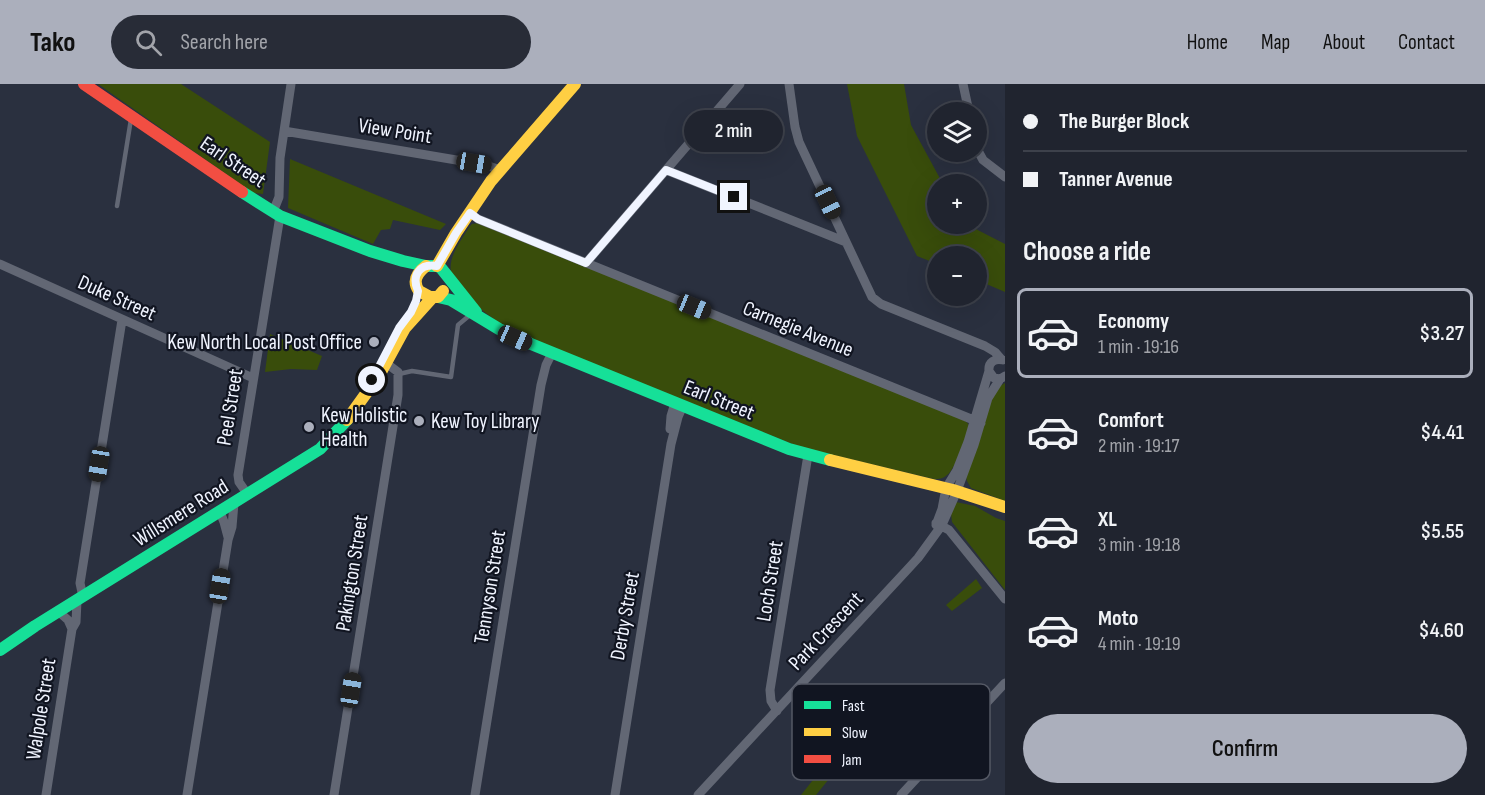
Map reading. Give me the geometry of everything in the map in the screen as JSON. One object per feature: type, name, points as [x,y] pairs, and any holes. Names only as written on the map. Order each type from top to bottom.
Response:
[{"type":"main road","name":"Earl Street","points":[[84,84],[277,214],[370,251],[403,261],[432,266]]},
{"type":"main road","points":[[432,266],[445,272],[447,277],[445,288],[435,297],[423,295],[417,288],[417,273],[421,269],[432,266],[500,170],[575,84]]},
{"type":"main road","name":"Earl Street","points":[[370,251],[398,268],[417,288]]},
{"type":"main road","name":"Earl Street","points":[[447,277],[476,314]]},
{"type":"main road","name":"Willsmere Road","points":[[367,391],[381,360],[411,312],[416,301],[417,288]]},
{"type":"main road","name":"Earl Street","points":[[435,297],[451,300],[515,338],[764,439],[808,455],[952,489],[1005,507]]},
{"type":"main road","name":"Willsmere Road","points":[[0,650],[320,449],[347,421],[412,319],[435,297]]},
{"type":"street","name":"Peel Street","points":[[248,495],[239,482],[238,475],[277,214],[280,158],[291,84]]},
{"type":"street","points":[[586,263],[740,84]]},
{"type":"street","points":[[789,84],[799,142],[869,293],[880,304],[990,348],[1003,360]]},
{"type":"street","points":[[963,84],[967,102]]},
{"type":"street","name":"View Point","points":[[284,131],[486,165],[500,170]]},
{"type":"street","points":[[986,162],[1005,177]]},
{"type":"street","points":[[666,170],[846,242]]},
{"type":"street","name":"Carnegie Avenue","points":[[470,213],[478,219],[978,421]]},
{"type":"street","name":"Duke Street","points":[[0,264],[253,378]]},
{"type":"street","name":"Walpole Street","points":[[46,795],[72,629],[76,622],[80,599],[80,583],[122,320]]},
{"type":"street","points":[[977,344],[990,367],[992,376],[1003,378]]},
{"type":"street","name":"Tennyson Street","points":[[476,795],[541,385],[541,361],[549,352]]},
{"type":"street","points":[[990,367],[995,359],[1003,360]]},
{"type":"street","points":[[386,363],[399,374]]},
{"type":"street","name":"Park Crescent","points":[[978,421],[990,367]]},
{"type":"street","name":"Pakington Street","points":[[334,795],[398,395],[399,374]]},
{"type":"street","name":"Park Crescent","points":[[802,684],[918,558],[929,542],[939,524],[942,509],[952,489],[957,470],[988,398],[1003,378]]},
{"type":"street","name":"Derby Street","points":[[615,795],[671,444],[671,416],[679,405]]},
{"type":"street","name":"Loch Street","points":[[777,711],[771,701],[770,690],[808,455]]},
{"type":"street","points":[[187,795],[232,527],[234,503]]},
{"type":"street","points":[[220,512],[227,529],[228,540]]},
{"type":"street","points":[[939,524],[949,530],[1005,599]]},
{"type":"street","points":[[59,612],[68,620],[72,629]]},
{"type":"street","points":[[990,699],[1005,683]]},
{"type":"street","name":"Park Crescent","points":[[698,795],[792,695]]},
{"type":"street","points":[[901,795],[915,780]]},
{"type":"lane","points":[[117,206],[132,117]]},
{"type":"lane","points":[[399,374],[412,371],[450,377],[458,325],[476,314]]},
{"type":"green space","points":[[98,84],[181,84],[270,142],[263,194],[253,193]]},
{"type":"green space","points":[[847,84],[904,84],[911,125],[927,154],[927,162],[931,162],[938,174],[927,174],[927,234],[986,234],[1005,244],[1005,292],[987,284],[987,246],[927,246],[927,260],[917,256],[857,136]]},
{"type":"green space","points":[[290,159],[446,224],[440,230],[393,220],[390,229],[381,230],[373,244],[288,208]]},
{"type":"green space","points":[[478,223],[964,420],[968,423],[969,428],[957,460],[950,472],[941,478],[934,479],[800,447],[544,344],[498,322],[471,299],[451,272],[456,248],[470,226]]},
{"type":"green space","points":[[270,334],[322,356],[317,370],[291,369],[265,372]]},
{"type":"green space","points":[[1005,383],[1005,501],[971,488],[966,477],[991,397]]},
{"type":"green space","points":[[956,502],[975,506],[1005,521],[1005,590],[952,522],[951,513]]},
{"type":"green space","points":[[976,579],[982,588],[952,611],[946,605]]},
{"type":"green space","points":[[813,780],[828,780],[816,795],[801,795]]},
{"type":"traffic: fast","points":[[242,192],[280,216],[370,251],[403,261],[441,268],[476,312]]},
{"type":"traffic: fast","points":[[438,297],[451,300],[499,329],[531,344],[789,449],[830,460]]},
{"type":"traffic: fast","points":[[0,650],[320,449],[347,420]]},
{"type":"traffic: slow","points":[[437,266],[491,181],[575,84]]},
{"type":"traffic: slow","points":[[426,266],[416,277],[419,291],[430,297],[438,297],[443,291]]},
{"type":"traffic: slow","points":[[347,420],[380,374],[405,328],[432,298]]},
{"type":"traffic: slow","points":[[830,460],[953,490],[1005,507]]},
{"type":"traffic: jam","points":[[84,84],[242,192]]},
{"type":"place","name":"Kew North Local Post Office","points":[[374,342]]},
{"type":"place","name":"Kew Toy Library","points":[[419,421]]},
{"type":"place","name":"Kew Holistic Health","points":[[309,427]]},
{"type":"route","points":[[372,380],[399,328],[414,307],[418,291],[415,285],[417,273],[426,266],[437,266],[470,213],[478,219],[586,263],[666,170],[734,197]]}]
